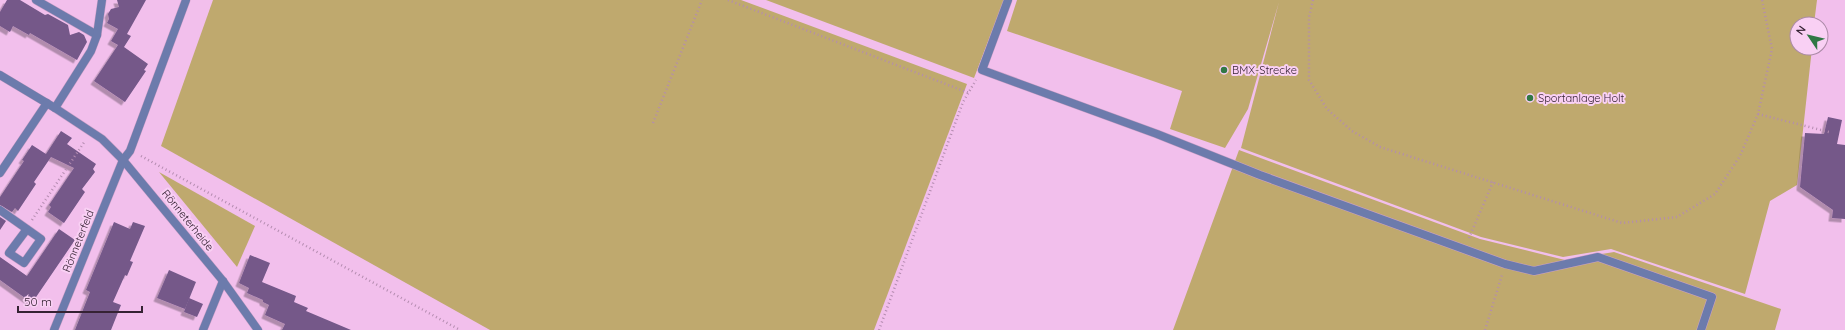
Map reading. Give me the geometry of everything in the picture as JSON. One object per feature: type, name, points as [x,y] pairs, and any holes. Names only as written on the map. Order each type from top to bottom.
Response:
[{"type":"street","points":[[36,0],[97,35]]},
{"type":"street","points":[[55,108],[91,52],[97,35],[102,0]]},
{"type":"street","name":"Rönneterfeld","points":[[54,330],[123,160],[130,150],[186,0]]},
{"type":"street","points":[[1008,0],[982,70],[1157,134],[1260,175],[1505,264],[1534,271],[1598,257],[1712,297],[1701,330]]},
{"type":"street","name":"Rönneterheide","points":[[0,75],[92,132],[123,160],[223,281],[258,330]]},
{"type":"street","points":[[0,173],[47,103]]},
{"type":"street","points":[[0,210],[27,229]]},
{"type":"street","points":[[203,330],[223,281]]},
{"type":"path","points":[[654,123],[702,0]]},
{"type":"path","points":[[728,0],[969,93]]},
{"type":"path","points":[[1313,0],[1309,18],[1309,80],[1327,109],[1352,131],[1380,147],[1622,223],[1677,216],[1715,194],[1740,156],[1758,114],[1772,49],[1762,0]]},
{"type":"path","points":[[879,330],[963,102],[982,70]]},
{"type":"path","points":[[1758,114],[1829,132]]},
{"type":"path","points":[[27,229],[92,132]]},
{"type":"path","points":[[130,150],[460,330]]},
{"type":"path","points":[[1464,250],[1493,182]]},
{"type":"path","points":[[1485,330],[1505,264]]},
{"type":"shaded area","points":[[213,0],[741,0],[967,84],[874,330],[490,330],[161,146]]},
{"type":"shaded area","points":[[766,0],[1004,0],[974,78]]},
{"type":"shaded area","name":"Sportanlage Holt","points":[[1017,0],[1817,0],[1815,16],[1789,16],[1789,56],[1811,56],[1797,185],[1770,201],[1745,294],[1611,249],[1563,257],[1481,237],[1241,148],[1279,2],[1248,109],[1225,148],[1170,129],[1182,91],[1007,31]]},
{"type":"shaded area","points":[[1239,150],[1480,239],[1565,260],[1614,252],[1781,309],[1775,330],[1173,330]]},
{"type":"shaded area","points":[[159,172],[255,226],[237,267]]},
{"type":"building","points":[[7,0],[20,0],[45,15],[48,14],[68,25],[70,35],[79,32],[84,35],[87,42],[77,60],[30,33],[29,35],[13,26],[10,32],[0,26],[0,12]]},
{"type":"building","points":[[117,0],[146,0],[127,34],[131,36],[124,47],[148,64],[144,70],[146,71],[125,102],[94,81],[118,45],[111,41],[118,29],[107,23],[109,19],[108,14],[111,9],[119,7]]},
{"type":"building","points":[[1828,117],[1842,120],[1837,144],[1845,145],[1845,219],[1832,218],[1833,210],[1800,187],[1805,133],[1824,134]]},
{"type":"building","points":[[61,131],[72,138],[67,144],[96,164],[93,169],[95,172],[82,189],[85,192],[64,223],[48,212],[51,207],[49,205],[74,168],[51,157],[34,182],[36,184],[18,211],[15,208],[12,212],[0,205],[0,197],[24,161],[22,160],[32,145],[46,154]]},
{"type":"building","points":[[0,217],[6,221],[0,230]]},
{"type":"building","points":[[114,222],[130,229],[133,222],[145,226],[130,261],[133,262],[127,276],[125,275],[113,302],[121,305],[111,330],[75,330],[90,292],[86,290]]},
{"type":"building","points":[[59,229],[75,240],[32,303],[0,280],[0,257],[27,276]]},
{"type":"building","points":[[250,255],[270,263],[262,282],[296,296],[294,302],[308,308],[306,311],[351,330],[282,330],[285,324],[265,315],[269,305],[263,302],[263,300],[247,293],[249,288],[239,283]]},
{"type":"building","points":[[169,270],[196,282],[185,309],[157,298]]},
{"type":"building","points":[[189,298],[203,304],[197,317],[184,312]]},
{"type":"place","name":"BMX-Strecke","points":[[1224,70]]},
{"type":"place","name":"Sportanlage Holt","points":[[1530,98]]}]
